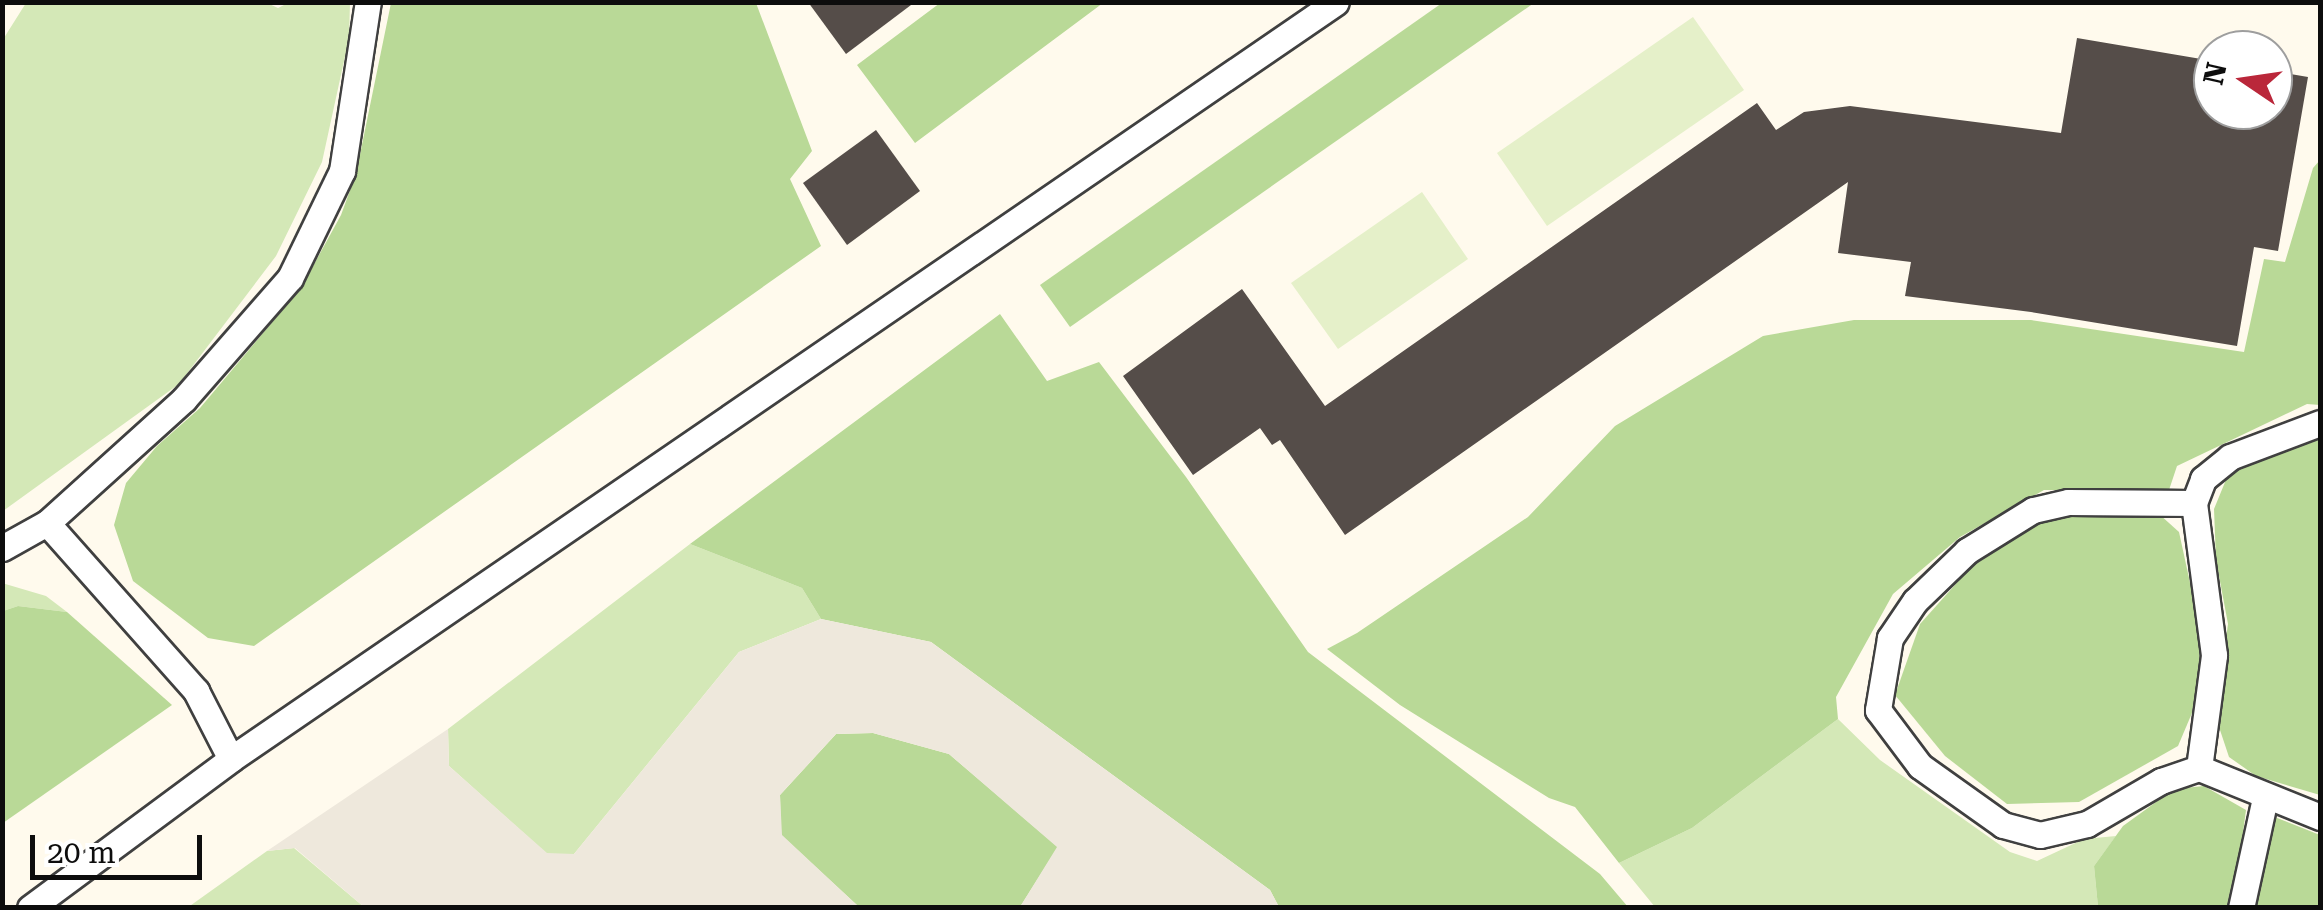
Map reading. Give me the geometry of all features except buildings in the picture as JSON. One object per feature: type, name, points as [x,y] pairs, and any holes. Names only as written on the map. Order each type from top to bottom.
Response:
[{"type":"lane","points":[[2,548],[48,523],[184,399],[290,278],[342,170],[368,2]]},
{"type":"lane","points":[[30,908],[231,759],[1336,2]]},
{"type":"lane","points":[[2199,768],[2214,654],[2194,503],[2203,480],[2230,457],[2320,423]]},
{"type":"lane","points":[[2194,503],[2068,502],[2033,510],[1967,551],[1915,601],[1890,638],[1878,710],[1920,766],[2003,825],[2040,834],[2086,824],[2161,781],[2199,768],[2265,798],[2320,817]]},
{"type":"lane","points":[[48,523],[196,691],[231,759]]},
{"type":"lane","points":[[2241,908],[2265,798]]},
{"type":"green space","points":[[265,2],[278,8],[288,3],[350,3],[349,38],[322,162],[276,256],[179,384],[3,511],[2,41],[26,3]]},
{"type":"green space","points":[[391,3],[756,3],[812,151],[790,179],[821,246],[254,646],[208,638],[133,581],[114,525],[126,483],[157,446],[200,408],[301,288],[341,215],[356,174]]},
{"type":"green space","points":[[940,3],[1103,3],[915,143],[857,65]]},
{"type":"green space","points":[[1442,3],[1534,3],[1070,327],[1040,285]]},
{"type":"green space","points":[[1693,17],[1744,90],[1547,226],[1497,153]]},
{"type":"green space","points":[[2320,160],[2320,405],[2307,404],[2177,466],[2169,490],[2044,490],[1960,537],[1893,594],[1836,697],[1838,719],[1692,828],[1619,863],[1575,807],[1549,798],[1400,705],[1327,649],[1357,633],[1528,517],[1615,426],[1763,336],[1854,320],[2031,320],[2244,352],[2264,259],[2285,262],[2313,168]]},
{"type":"green space","points":[[1422,192],[1468,259],[1338,349],[1291,283]]},
{"type":"green space","points":[[1000,314],[1047,381],[1099,362],[1186,477],[1308,652],[1600,874],[1628,907],[1279,907],[1270,890],[931,642],[821,619],[802,588],[690,544]]},
{"type":"green space","points":[[2320,435],[2320,795],[2256,776],[2229,757],[2215,715],[2228,624],[2216,560],[2214,509],[2230,470]]},
{"type":"green space","points":[[2065,513],[2159,514],[2179,532],[2199,624],[2200,666],[2192,713],[2178,746],[2079,802],[2007,804],[1945,756],[1895,695],[1920,624],[1980,557],[2027,528]]},
{"type":"green space","points":[[690,544],[802,588],[821,619],[739,652],[574,854],[547,854],[449,766],[448,729]]},
{"type":"green space","points":[[2,583],[46,596],[67,612],[18,606],[3,611]]},
{"type":"green space","points":[[18,606],[67,612],[172,705],[3,823],[3,611]]},
{"type":"green space","points":[[1838,719],[1880,760],[2010,852],[2037,861],[2084,839],[2116,836],[2094,866],[2098,907],[1655,907],[1619,863],[1692,828]]},
{"type":"green space","points":[[873,733],[949,754],[1058,847],[1020,907],[859,907],[781,835],[780,795],[836,734]]},
{"type":"green space","points":[[2204,786],[2246,810],[2233,907],[2098,907],[2094,866],[2123,826],[2174,789]]},
{"type":"green space","points":[[2272,816],[2320,835],[2320,907],[2250,908]]},
{"type":"green space","points":[[294,848],[364,907],[187,908],[267,851]]},
{"type":"shaded area","points":[[821,619],[931,642],[1270,890],[1279,907],[1020,907],[1057,847],[949,754],[873,733],[836,734],[780,795],[782,835],[859,907],[364,907],[295,848],[267,851],[448,729],[449,766],[547,853],[574,854],[739,652]]}]
